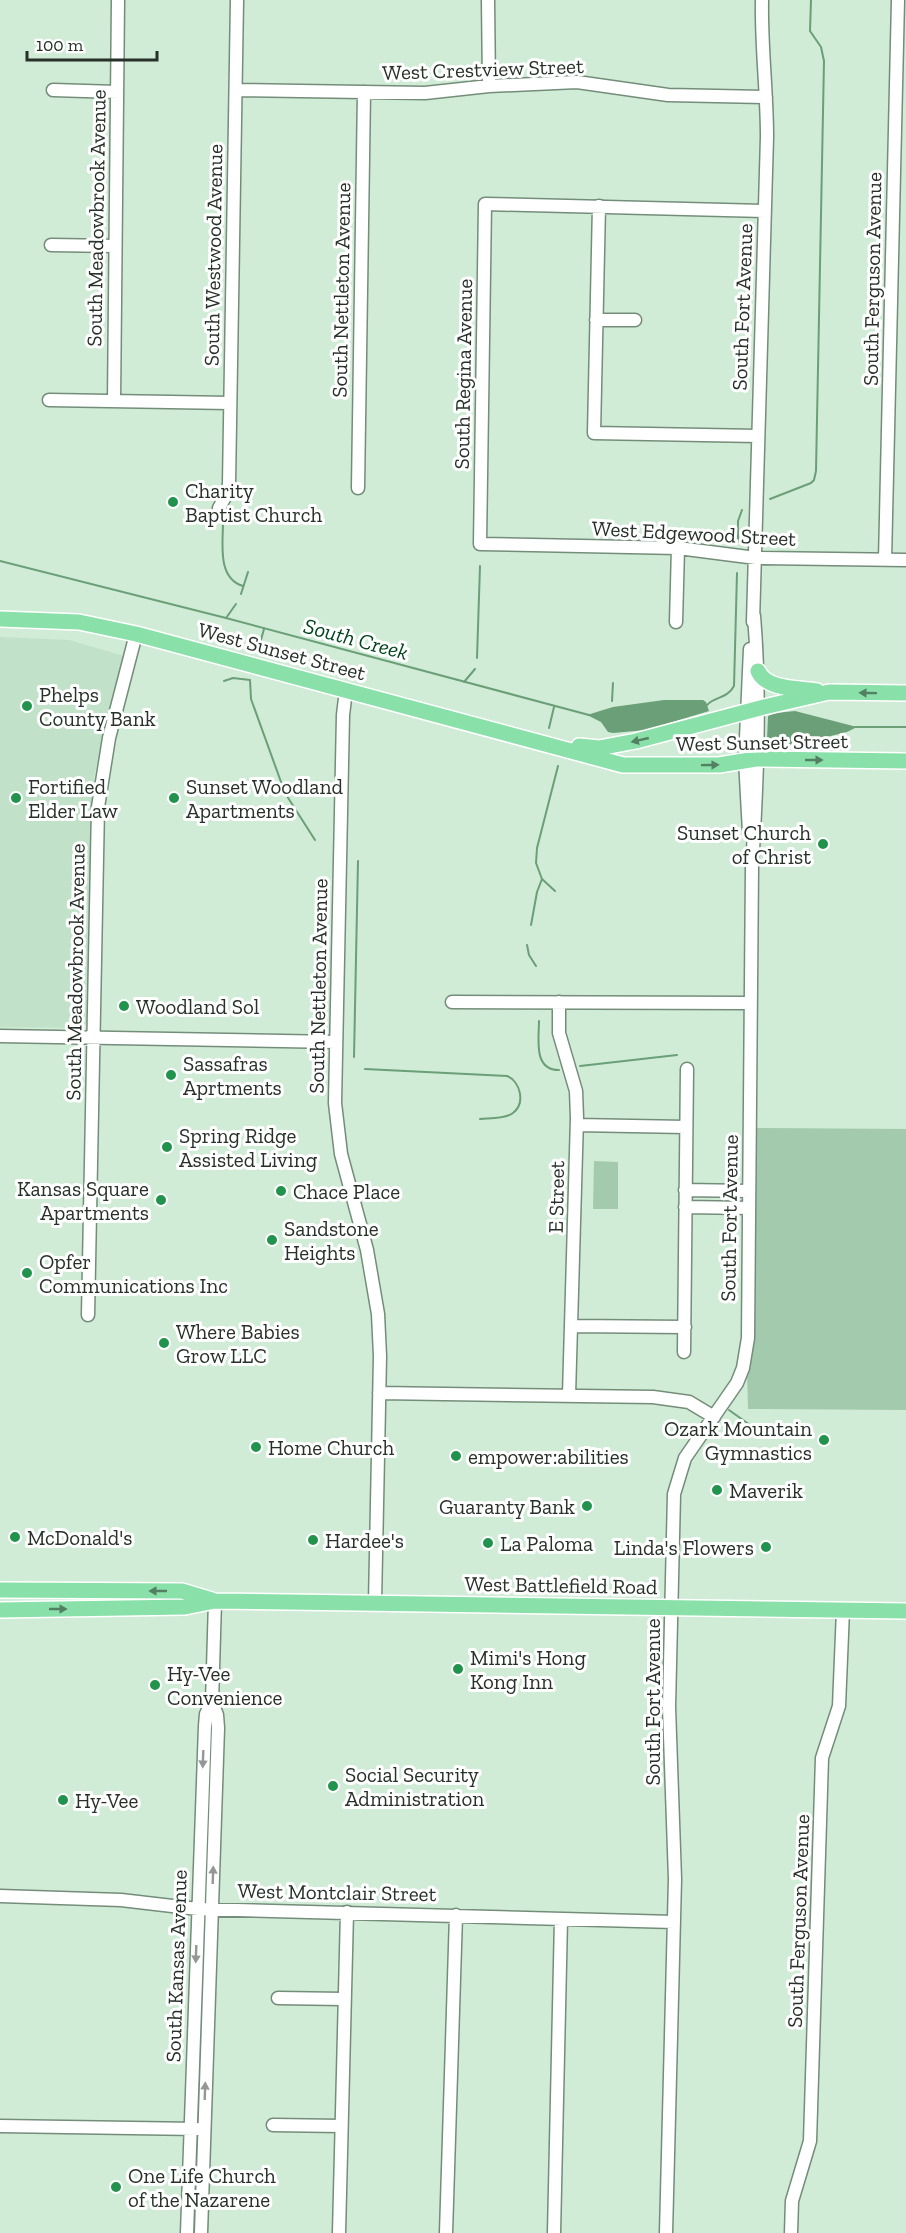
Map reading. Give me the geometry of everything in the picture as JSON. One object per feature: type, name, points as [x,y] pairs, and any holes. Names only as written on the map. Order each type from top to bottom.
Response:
[{"type":"main road","name":"West Sunset Street","points":[[1,619],[79,622],[136,634],[623,765],[719,765],[751,760],[906,761]]},
{"type":"main road","points":[[758,671],[764,680],[776,685],[829,692]]},
{"type":"main road","name":"West Sunset Street","points":[[549,744],[599,748],[636,741],[829,692],[906,693]]},
{"type":"main road","name":"West Battlefield Road","points":[[0,1588],[182,1591],[215,1601]]},
{"type":"main road","name":"West Battlefield Road","points":[[0,1610],[185,1607],[215,1601],[906,1611]]},
{"type":"street","name":"South Meadowbrook Avenue","points":[[114,401],[118,0]]},
{"type":"street","name":"South Westwood Avenue","points":[[219,508],[226,495],[228,484],[237,0]]},
{"type":"street","points":[[489,0],[489,86]]},
{"type":"street","name":"South Fort Avenue","points":[[752,710],[758,671],[754,616],[765,211],[766,97],[762,52],[762,0]]},
{"type":"street","name":"South Ferguson Avenue","points":[[885,560],[898,0]]},
{"type":"street","name":"West Crestview Street","points":[[236,90],[425,93],[489,86],[577,82],[668,95],[766,97]]},
{"type":"street","points":[[53,90],[117,92]]},
{"type":"street","name":"South Nettleton Avenue","points":[[358,488],[363,92]]},
{"type":"street","name":"South Regina Avenue","points":[[480,544],[485,204],[599,206]]},
{"type":"street","points":[[758,436],[594,433],[599,206],[765,211]]},
{"type":"street","points":[[51,245],[115,246]]},
{"type":"street","points":[[596,320],[635,320]]},
{"type":"street","points":[[49,400],[230,404]]},
{"type":"street","name":"West Edgewood Street","points":[[480,544],[678,548],[756,558],[906,560]]},
{"type":"street","points":[[676,622],[678,548]]},
{"type":"street","name":"South Fort Avenue","points":[[666,2233],[675,1879],[669,1707],[673,1518],[677,1482],[685,1458],[737,1383],[746,1353],[752,867],[747,815],[752,710],[750,644],[754,616]]},
{"type":"street","name":"South Meadowbrook Avenue","points":[[88,1315],[97,826],[109,738],[136,634]]},
{"type":"street","name":"South Nettleton Avenue","points":[[346,690],[343,715],[334,1092],[337,1131],[346,1177],[367,1250],[374,1285],[379,1335],[380,1393],[375,1603]]},
{"type":"street","points":[[452,1002],[751,1003]]},
{"type":"street","name":"E Street","points":[[560,1002],[559,1033],[576,1091],[577,1125],[569,1395]]},
{"type":"street","points":[[0,1036],[336,1042]]},
{"type":"street","points":[[684,1352],[687,1069]]},
{"type":"street","points":[[577,1125],[686,1127]]},
{"type":"street","points":[[685,1190],[749,1191]]},
{"type":"street","points":[[685,1207],[749,1208]]},
{"type":"street","points":[[572,1326],[685,1327]]},
{"type":"street","points":[[380,1393],[673,1398],[689,1402],[714,1417]]},
{"type":"street","name":"South Kansas Avenue","points":[[201,2233],[218,1728],[217,1715],[212,1702],[215,1601]]},
{"type":"street","name":"South Ferguson Avenue","points":[[791,2233],[792,2201],[810,2141],[822,1758],[839,1706],[843,1610]]},
{"type":"street","name":"South Kansas Avenue","points":[[187,2233],[204,1726],[206,1714],[212,1702]]},
{"type":"street","name":"West Montclair Street","points":[[0,1896],[122,1900],[198,1909],[674,1922]]},
{"type":"street","points":[[339,2233],[343,1999],[347,1912]]},
{"type":"street","points":[[446,2233],[456,1915]]},
{"type":"street","points":[[554,2233],[561,1919]]},
{"type":"street","points":[[278,1998],[343,1999]]},
{"type":"street","points":[[273,2125],[341,2126]]},
{"type":"street","points":[[0,2126],[204,2129]]},
{"type":"shaded area","points":[[0,637],[69,640],[124,656],[94,777],[89,1013],[86,1024],[82,1028],[0,1027]]},
{"type":"shaded area","points":[[664,700],[703,700],[709,711],[646,730],[613,733],[608,732],[601,722],[587,715],[613,707]]},
{"type":"shaded area","points":[[795,711],[857,727],[847,732],[794,745],[767,740],[768,716]]},
{"type":"shaded area","points":[[755,1128],[906,1129],[906,1410],[748,1409],[747,1372],[752,1354]]},
{"type":"shaded area","points":[[594,1161],[618,1162],[618,1209],[593,1209]]},
{"type":"waterway","points":[[770,499],[811,483],[816,471],[824,61],[821,47],[810,31],[811,0]]},
{"type":"waterway","points":[[738,542],[738,521],[742,510]]},
{"type":"waterway","points":[[223,522],[222,550],[225,568],[229,576],[243,586]]},
{"type":"waterway","name":"South Creek","points":[[0,561],[226,618],[589,715]]},
{"type":"waterway","points":[[477,658],[480,566]]},
{"type":"waterway","points":[[241,594],[248,572]]},
{"type":"waterway","points":[[707,705],[728,693],[734,686],[737,573]]},
{"type":"waterway","points":[[226,618],[236,604]]},
{"type":"waterway","points":[[259,647],[264,629]]},
{"type":"waterway","points":[[464,682],[475,669]]},
{"type":"waterway","points":[[224,681],[233,678],[250,680],[251,699],[285,793],[315,840]]},
{"type":"waterway","points":[[612,701],[613,683]]},
{"type":"waterway","points":[[549,728],[554,707]]},
{"type":"waterway","name":"South Creek","points":[[855,727],[906,727]]},
{"type":"waterway","points":[[531,925],[537,892],[542,879],[536,863],[537,848],[558,766]]},
{"type":"waterway","points":[[354,1057],[358,861]]},
{"type":"waterway","points":[[542,879],[555,891]]},
{"type":"waterway","points":[[527,945],[529,955],[536,966]]},
{"type":"waterway","points":[[539,1021],[538,1044],[541,1059],[551,1069],[559,1070]]},
{"type":"waterway","points":[[580,1066],[677,1055]]},
{"type":"waterway","points":[[365,1069],[507,1076],[512,1079],[520,1093],[517,1109],[506,1116],[480,1119]]},
{"type":"waterway","points":[[729,1410],[750,1425],[785,1425]]},
{"type":"place","name":"Charity Baptist Church","points":[[173,502]]},
{"type":"place","name":"Phelps County Bank","points":[[27,706]]},
{"type":"place","name":"Fortified Elder Law","points":[[16,798]]},
{"type":"place","name":"Sunset Woodland Apartments","points":[[174,798]]},
{"type":"place","name":"Sunset Church of Christ","points":[[823,844]]},
{"type":"place","name":"Woodland Sol","points":[[124,1006]]},
{"type":"place","name":"Sassafras Aprtments","points":[[171,1075]]},
{"type":"place","name":"Spring Ridge Assisted Living","points":[[167,1147]]},
{"type":"place","name":"Chace Place","points":[[281,1191]]},
{"type":"place","name":"Kansas Square Apartments","points":[[161,1200]]},
{"type":"place","name":"Sandstone Heights","points":[[272,1240]]},
{"type":"place","name":"Opfer Communications Inc","points":[[27,1273]]},
{"type":"place","name":"Where Babies Grow LLC","points":[[164,1343]]},
{"type":"place","name":"Ozark Mountain Gymnastics","points":[[824,1440]]},
{"type":"place","name":"Home Church","points":[[256,1447]]},
{"type":"place","name":"empower:abilities","points":[[456,1456]]},
{"type":"place","name":"Maverik","points":[[717,1490]]},
{"type":"place","name":"Guaranty Bank","points":[[587,1506]]},
{"type":"place","name":"McDonald's","points":[[15,1537]]},
{"type":"place","name":"Hardee's","points":[[313,1540]]},
{"type":"place","name":"La Paloma","points":[[488,1543]]},
{"type":"place","name":"Linda's Flowers","points":[[766,1547]]},
{"type":"place","name":"Mimi's Hong Kong Inn","points":[[458,1669]]},
{"type":"place","name":"Hy-Vee Convenience","points":[[155,1685]]},
{"type":"place","name":"Social Security Administration","points":[[333,1786]]},
{"type":"place","name":"Hy-Vee","points":[[63,1800]]},
{"type":"place","name":"One Life Church of the Nazarene","points":[[116,2187]]}]
